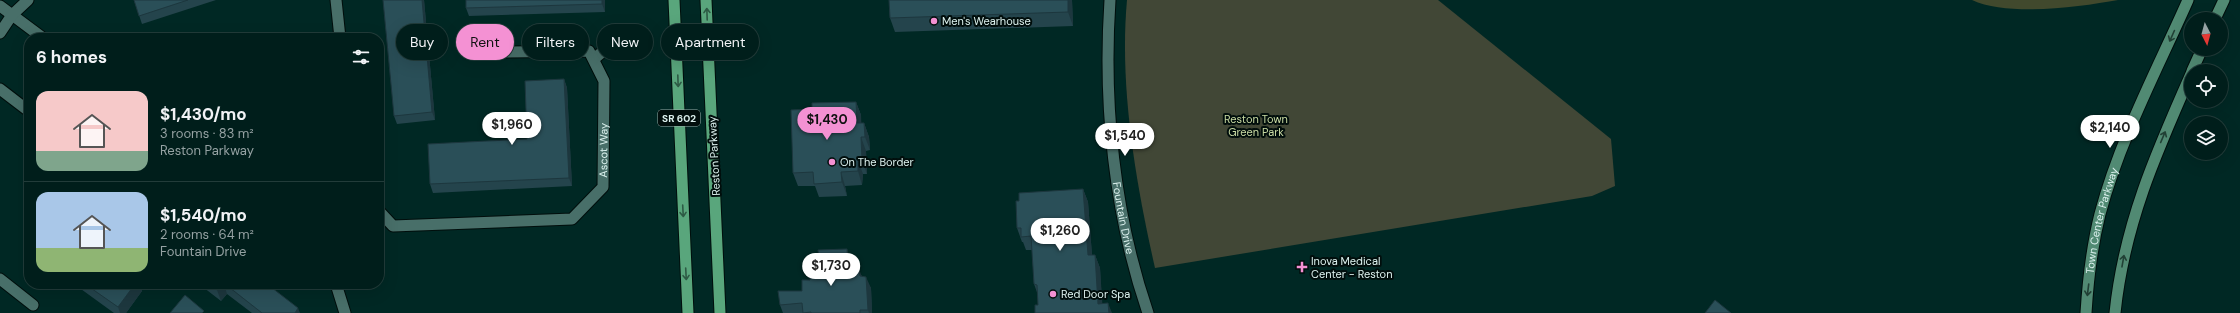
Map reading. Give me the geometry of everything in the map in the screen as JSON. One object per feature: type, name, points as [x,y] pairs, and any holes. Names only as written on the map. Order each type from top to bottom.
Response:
[{"type":"main road","name":"SR 602","points":[[674,0],[688,313]]},
{"type":"main road","name":"Reston Parkway","points":[[706,0],[720,313]]},
{"type":"main road","name":"Town Center Parkway","points":[[2086,313],[2093,247],[2100,214],[2113,171],[2188,0]]},
{"type":"main road","points":[[2218,12],[2224,0]]},
{"type":"main road","points":[[2116,313],[2126,247],[2141,192],[2184,91]]},
{"type":"street","points":[[0,33],[12,15],[28,0]]},
{"type":"street","points":[[336,0],[339,33]]},
{"type":"street","name":"Fountain Drive","points":[[1110,0],[1108,30],[1108,92],[1112,149],[1121,210],[1135,271],[1148,313]]},
{"type":"street","points":[[0,6],[36,33]]},
{"type":"street","points":[[514,52],[589,51],[594,59],[597,56]]},
{"type":"street","name":"Ascot Way","points":[[384,216],[393,226],[572,219],[603,187],[604,81],[594,59]]},
{"type":"street","points":[[0,89],[24,107]]},
{"type":"street","points":[[0,279],[33,306]]},
{"type":"street","points":[[338,289],[345,313]]},
{"type":"green space","name":"Reston Town Green Park","points":[[1127,0],[1438,0],[1611,139],[1615,186],[1592,196],[1155,268],[1141,203],[1127,101],[1125,33]]},
{"type":"green space","points":[[1972,0],[2118,0],[2064,8],[2024,9],[1987,5]]},
{"type":"building","points":[[134,0],[188,0],[139,16]]},
{"type":"building","points":[[383,0],[422,0],[424,24],[396,24],[396,60],[427,60],[432,112],[394,116]]},
{"type":"building","points":[[466,0],[602,0],[602,4],[466,8]]},
{"type":"building","points":[[889,0],[1068,0],[1068,12],[890,18]]},
{"type":"building","points":[[564,79],[569,178],[430,184],[428,144],[527,139],[525,81]]},
{"type":"building","name":"On The Border","points":[[856,102],[857,123],[864,123],[865,137],[861,137],[862,160],[858,160],[858,171],[841,172],[842,182],[814,184],[813,172],[793,173],[791,110],[812,109],[812,103]]},
{"type":"building","points":[[1083,189],[1088,255],[1095,255],[1098,304],[1108,303],[1109,313],[1035,313],[1035,305],[1038,305],[1037,285],[1034,284],[1031,236],[1021,237],[1021,228],[1017,228],[1016,201],[1019,201],[1019,193]]},
{"type":"building","points":[[847,249],[848,267],[858,266],[860,276],[866,277],[868,310],[860,310],[860,313],[803,313],[802,303],[780,305],[778,291],[802,291],[802,280],[810,280],[810,270],[820,269],[818,250]]},
{"type":"building","points":[[92,289],[131,289],[118,307]]},
{"type":"building","points":[[231,289],[273,289],[298,308],[295,313],[262,313]]},
{"type":"building","points":[[185,295],[204,311],[202,313],[170,313]]},
{"type":"building","points":[[1715,300],[1731,313],[1705,313]]},
{"type":"place","name":"Men's Wearhouse","points":[[934,21]]},
{"type":"place","name":"On The Border","points":[[832,162]]},
{"type":"place","name":"Inova Medical Center - Reston","points":[[1302,267]]},
{"type":"place","name":"Red Door Spa","points":[[1053,294]]}]
